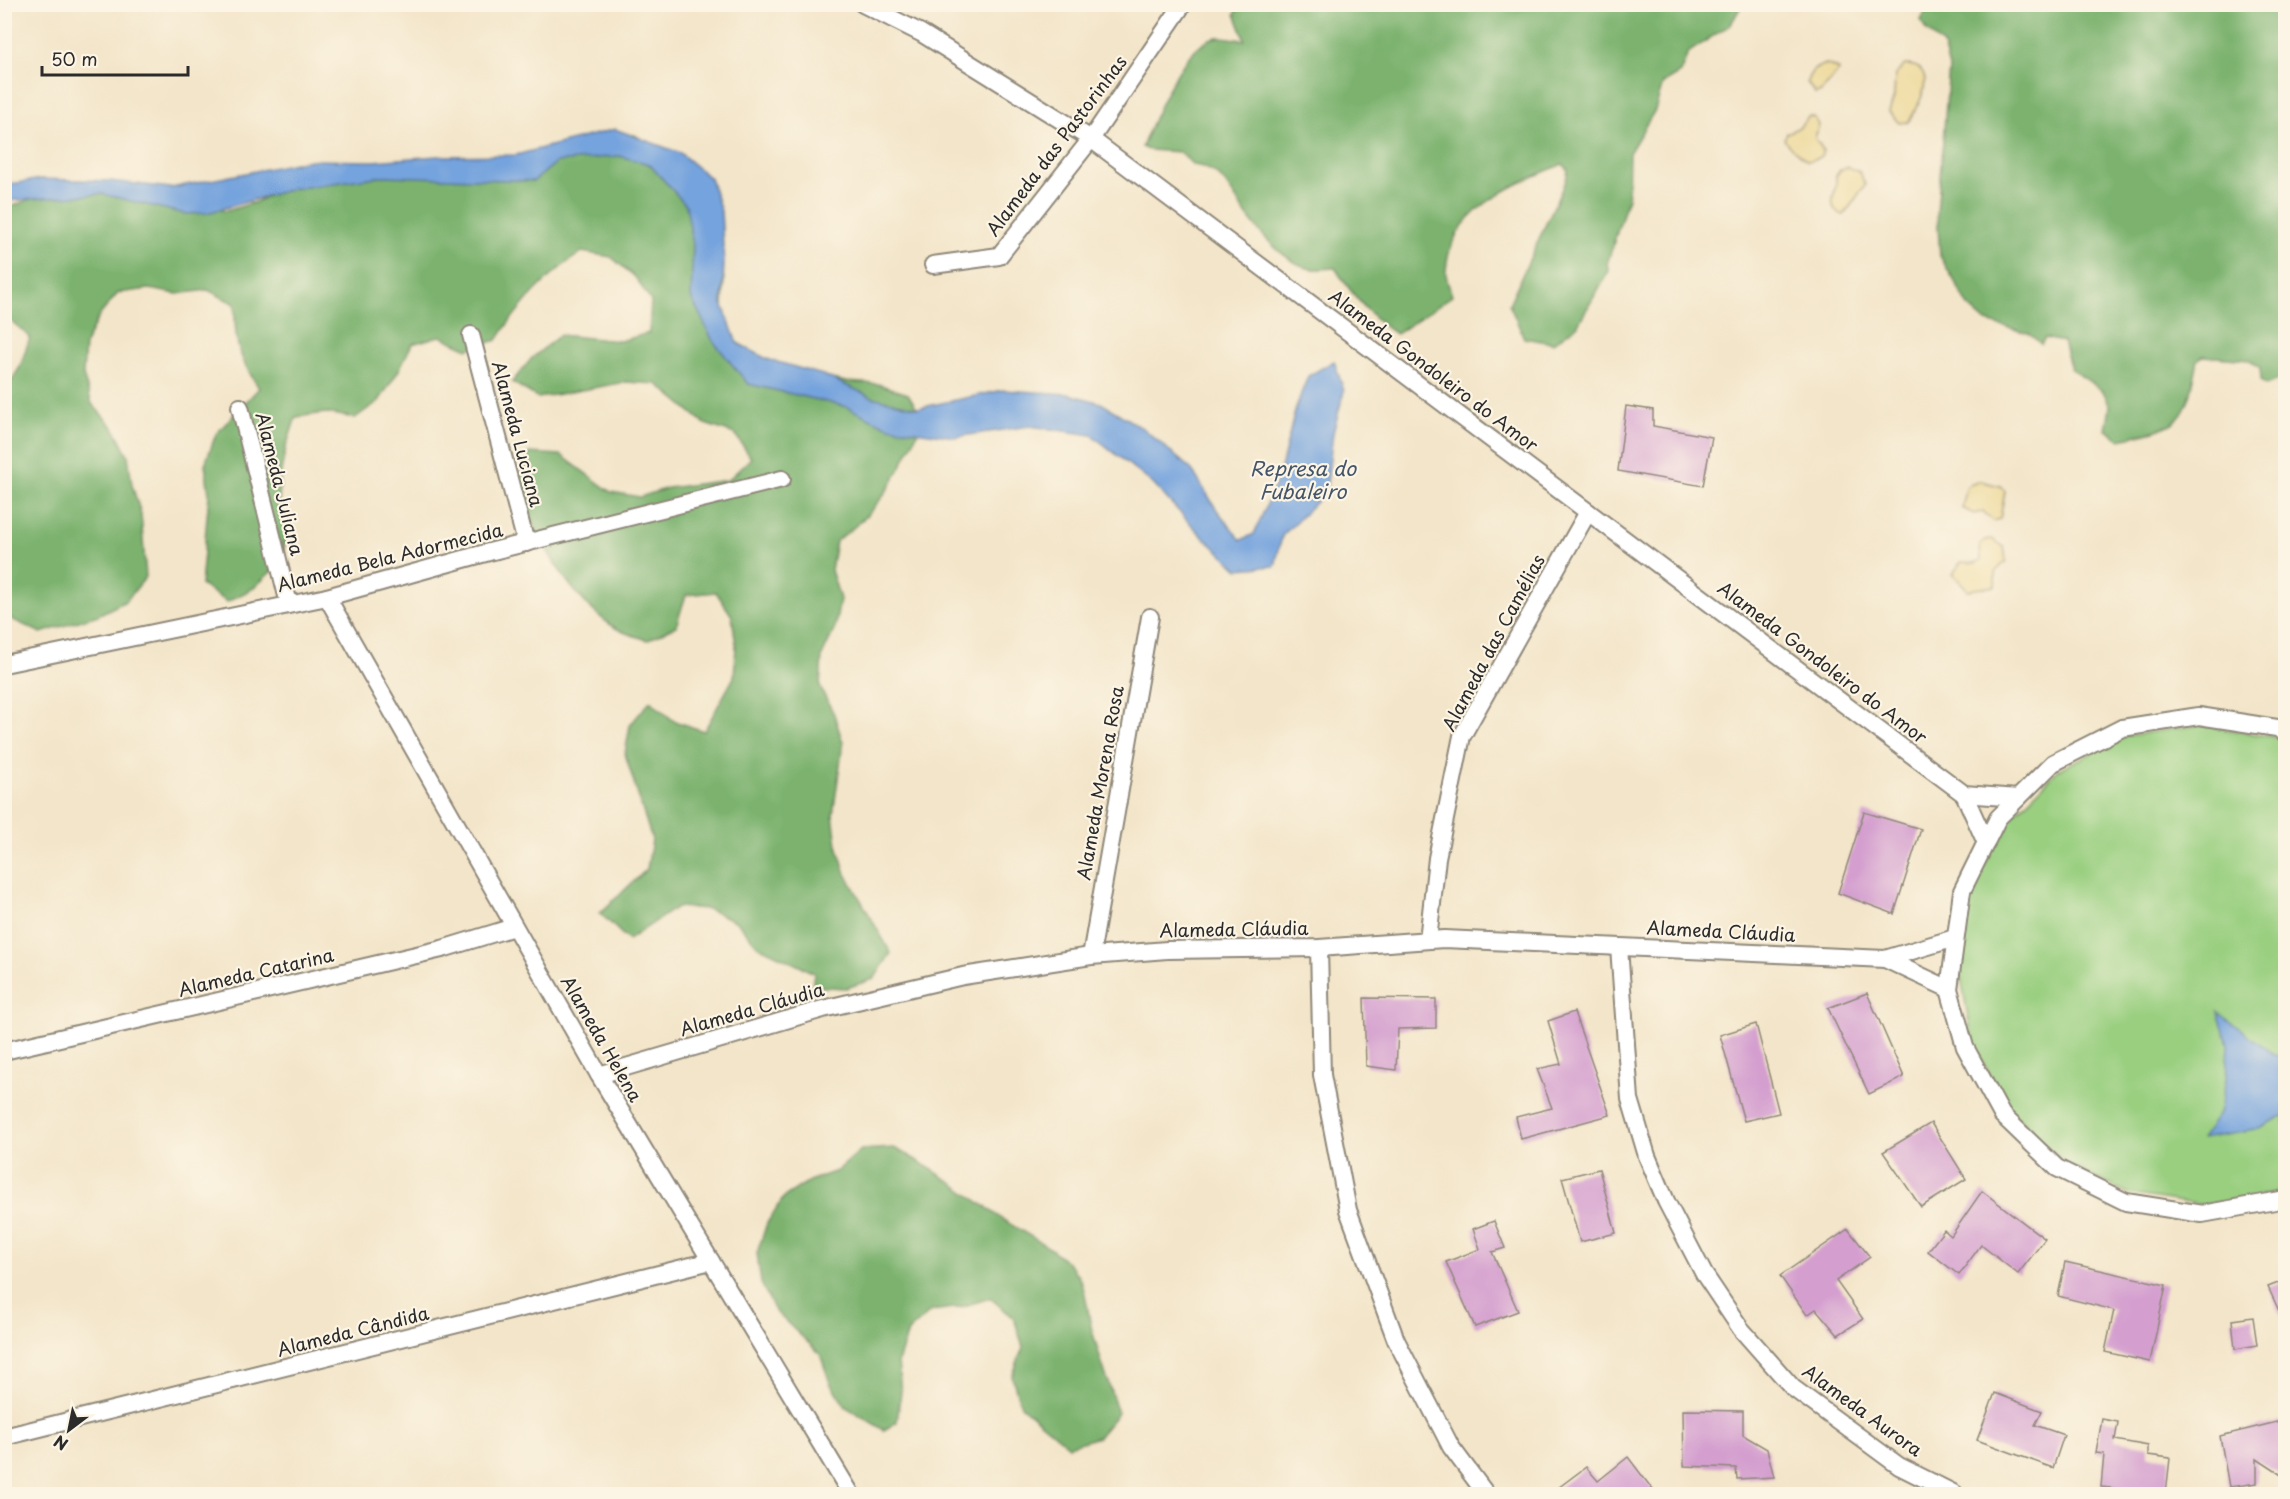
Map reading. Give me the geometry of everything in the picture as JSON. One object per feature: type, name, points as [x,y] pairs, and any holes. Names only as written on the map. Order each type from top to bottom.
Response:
[{"type":"street","name":"Alameda Gondoleiro do Amor","points":[[863,4],[921,33],[1091,139],[1964,794],[1986,843]]},
{"type":"street","name":"Alameda das Pastorinhas","points":[[933,265],[999,256],[1091,139],[1183,4]]},
{"type":"street","name":"Alameda Luciana","points":[[471,335],[526,543]]},
{"type":"street","name":"Alameda Juliana","points":[[240,407],[289,604]]},
{"type":"street","name":"Alameda Bela Adormecida","points":[[4,664],[327,597],[526,543],[782,479]]},
{"type":"street","name":"Alameda das Camélias","points":[[1428,940],[1437,858],[1462,736],[1588,512]]},
{"type":"street","name":"Alameda Helena","points":[[327,597],[599,1075],[851,1494]]},
{"type":"street","name":"Alameda Morena Rosa","points":[[1091,956],[1150,617]]},
{"type":"street","points":[[2283,1203],[2202,1214],[2126,1202],[2057,1168],[2002,1115],[1965,1047],[1949,989],[1962,891],[1998,818],[2053,763],[2122,728],[2199,716],[2277,728],[2286,733]]},
{"type":"street","points":[[1964,794],[2018,798]]},
{"type":"street","name":"Alameda Catarina","points":[[4,1052],[430,952],[514,927]]},
{"type":"street","points":[[1885,959],[1955,938]]},
{"type":"street","name":"Alameda Cláudia","points":[[599,1075],[824,1009],[963,976],[1091,956],[1167,950],[1319,948],[1428,940],[1885,959]]},
{"type":"street","name":"Alameda Aurora","points":[[1619,947],[1630,1099],[1647,1156],[1666,1201],[1704,1274],[1741,1329],[1793,1388],[1899,1466],[1955,1494]]},
{"type":"street","points":[[1319,948],[1322,1075],[1348,1210],[1368,1271],[1401,1350],[1451,1447],[1486,1494]]},
{"type":"street","points":[[1885,959],[1949,989]]},
{"type":"street","name":"Alameda Cândida","points":[[4,1437],[711,1261]]},
{"type":"green space","points":[[1239,4],[1742,5],[1731,24],[1688,53],[1680,73],[1663,83],[1655,110],[1629,153],[1628,198],[1607,264],[1609,271],[1577,326],[1553,343],[1524,338],[1509,304],[1566,180],[1568,170],[1563,164],[1506,190],[1472,215],[1459,231],[1450,249],[1446,273],[1452,296],[1396,334],[1362,304],[1335,268],[1307,268],[1274,247],[1248,217],[1226,184],[1212,171],[1193,165],[1180,152],[1149,150],[1142,147],[1171,83],[1193,52],[1205,42],[1217,37],[1245,40],[1235,14]]},
{"type":"green space","points":[[1930,4],[2285,5],[2285,377],[2266,385],[2261,381],[2260,368],[2250,360],[2203,356],[2198,360],[2185,409],[2178,418],[2170,425],[2158,430],[2120,439],[2106,430],[2110,406],[2103,391],[2071,369],[2063,342],[2045,338],[2041,344],[2028,333],[1986,322],[1970,308],[1940,256],[1937,213],[1949,68],[1943,45],[1926,30],[1921,20]]},
{"type":"green space","points":[[603,133],[635,135],[661,151],[717,220],[724,280],[723,311],[732,340],[786,370],[847,382],[878,384],[908,394],[924,419],[899,471],[879,501],[867,515],[836,541],[831,570],[840,599],[835,628],[822,656],[820,687],[834,714],[843,743],[833,815],[837,845],[846,874],[891,953],[874,979],[846,988],[812,986],[814,973],[758,946],[737,922],[708,909],[677,907],[628,940],[600,913],[647,869],[652,840],[625,754],[630,725],[650,701],[674,721],[704,731],[734,677],[736,646],[732,616],[716,592],[686,595],[676,626],[648,640],[617,629],[584,601],[555,563],[532,522],[516,481],[530,453],[561,455],[611,492],[640,497],[668,488],[728,480],[751,458],[735,434],[705,424],[657,384],[626,382],[538,398],[512,382],[532,358],[560,335],[620,341],[649,333],[651,301],[635,277],[611,257],[582,252],[569,261],[535,292],[515,314],[497,340],[468,349],[440,336],[412,344],[398,372],[379,401],[355,418],[326,413],[296,417],[280,476],[279,507],[288,536],[277,566],[254,588],[227,602],[201,585],[209,494],[205,464],[216,434],[259,388],[246,367],[239,348],[235,328],[235,304],[208,290],[177,294],[149,289],[118,293],[99,316],[85,344],[83,375],[92,404],[114,428],[128,455],[132,485],[141,514],[146,577],[126,601],[98,615],[41,633],[9,618],[5,601],[5,391],[20,367],[30,337],[5,316],[5,209],[44,194],[74,190],[227,211],[256,202],[311,173],[523,172]]},
{"type":"green space","points":[[2200,725],[2274,737],[2285,742],[2285,1188],[2275,1193],[2202,1205],[2129,1194],[2062,1161],[2009,1109],[1973,1044],[1960,972],[1970,894],[2005,824],[2058,770],[2125,736]]},
{"type":"green space","points":[[894,1148],[935,1171],[998,1216],[1057,1253],[1078,1276],[1084,1290],[1092,1330],[1118,1413],[1098,1437],[1069,1446],[1021,1406],[1012,1377],[1023,1347],[1014,1318],[990,1298],[961,1307],[931,1311],[908,1332],[898,1362],[901,1392],[897,1422],[884,1430],[846,1407],[830,1383],[820,1354],[775,1311],[761,1283],[757,1253],[767,1223],[784,1197],[809,1181],[837,1171],[861,1150]]},
{"type":"sand","points":[[1827,64],[1839,70],[1821,92],[1815,94],[1807,82],[1808,78],[1814,70]]},
{"type":"sand","points":[[1905,65],[1922,71],[1925,79],[1917,107],[1908,122],[1899,123],[1889,112],[1894,97],[1895,75]]},
{"type":"sand","points":[[1809,116],[1815,118],[1819,125],[1815,138],[1823,150],[1821,157],[1808,161],[1784,139],[1787,133],[1800,127]]},
{"type":"sand","points":[[1847,167],[1860,172],[1865,185],[1844,215],[1834,208],[1833,198],[1836,176],[1840,170]]},
{"type":"sand","points":[[1980,481],[2000,486],[2005,491],[2000,519],[1993,521],[1983,511],[1974,514],[1962,508],[1967,486]]},
{"type":"sand","points":[[1992,539],[2004,547],[2006,561],[1995,572],[1995,586],[1968,590],[1953,574],[1961,562],[1975,563],[1981,560],[1980,545],[1985,540]]},
{"type":"water","name":"Represa do Fubaleiro","points":[[615,129],[680,153],[710,178],[721,211],[724,263],[722,303],[737,343],[767,359],[823,375],[872,397],[918,408],[1003,390],[1069,394],[1101,403],[1144,429],[1192,470],[1217,510],[1241,540],[1254,534],[1279,476],[1296,407],[1308,376],[1334,361],[1344,391],[1333,433],[1326,492],[1282,536],[1275,566],[1238,569],[1203,537],[1153,484],[1092,435],[1030,426],[955,437],[889,427],[844,406],[748,384],[713,341],[691,297],[693,245],[686,205],[649,164],[619,156],[557,162],[534,181],[384,176],[292,189],[207,213],[185,214],[102,194],[5,201],[5,185],[41,179],[110,181],[171,188],[310,160],[373,161],[438,156],[516,155]]},
{"type":"water","points":[[2218,1012],[2274,1054],[2285,1056],[2285,1115],[2255,1130],[2201,1139],[2219,1114],[2226,1080],[2228,1044]]},
{"type":"building","points":[[1626,406],[1653,410],[1653,426],[1712,437],[1703,486],[1618,471]]},
{"type":"building","points":[[1864,812],[1921,829],[1894,914],[1838,893]]},
{"type":"building","points":[[1867,993],[1904,1077],[1869,1094],[1828,1008]]},
{"type":"building","points":[[1364,998],[1436,999],[1436,1028],[1398,1029],[1396,1070],[1366,1066]]},
{"type":"building","points":[[1574,1012],[1610,1115],[1521,1139],[1516,1117],[1552,1108],[1537,1069],[1561,1064],[1548,1021]]},
{"type":"building","points":[[1756,1024],[1779,1113],[1744,1121],[1720,1035]]},
{"type":"building","points":[[1931,1123],[1966,1179],[1921,1207],[1883,1152]]},
{"type":"building","points":[[1599,1169],[1616,1233],[1580,1242],[1562,1178]]},
{"type":"building","points":[[1982,1191],[2045,1239],[2018,1274],[1981,1245],[1959,1275],[1928,1251],[1944,1230],[1951,1236]]},
{"type":"building","points":[[1494,1221],[1505,1248],[1492,1252],[1518,1311],[1475,1327],[1446,1262],[1480,1249],[1473,1229]]},
{"type":"building","points":[[1848,1229],[1870,1257],[1836,1281],[1863,1319],[1838,1335],[1816,1309],[1807,1315],[1780,1276]]},
{"type":"building","points":[[2065,1262],[2166,1285],[2150,1362],[2105,1352],[2114,1310],[2058,1296]]},
{"type":"building","points":[[2286,1280],[2286,1326],[2268,1287]]},
{"type":"building","points":[[2253,1317],[2257,1345],[2235,1349],[2232,1320]]},
{"type":"building","points":[[1995,1393],[2042,1411],[2035,1425],[2064,1435],[2053,1468],[1977,1440]]},
{"type":"building","points":[[1683,1410],[1743,1411],[1743,1435],[1767,1449],[1774,1477],[1737,1479],[1736,1468],[1684,1466]]},
{"type":"building","points":[[2102,1419],[2118,1422],[2115,1440],[2148,1446],[2148,1455],[2170,1458],[2166,1494],[2101,1487],[2104,1454],[2096,1453]]},
{"type":"building","points":[[2281,1421],[2286,1454],[2286,1478],[2257,1459],[2257,1483],[2229,1487],[2220,1436]]},
{"type":"building","points":[[1628,1457],[1656,1494],[1550,1494],[1586,1467],[1598,1481]]}]
